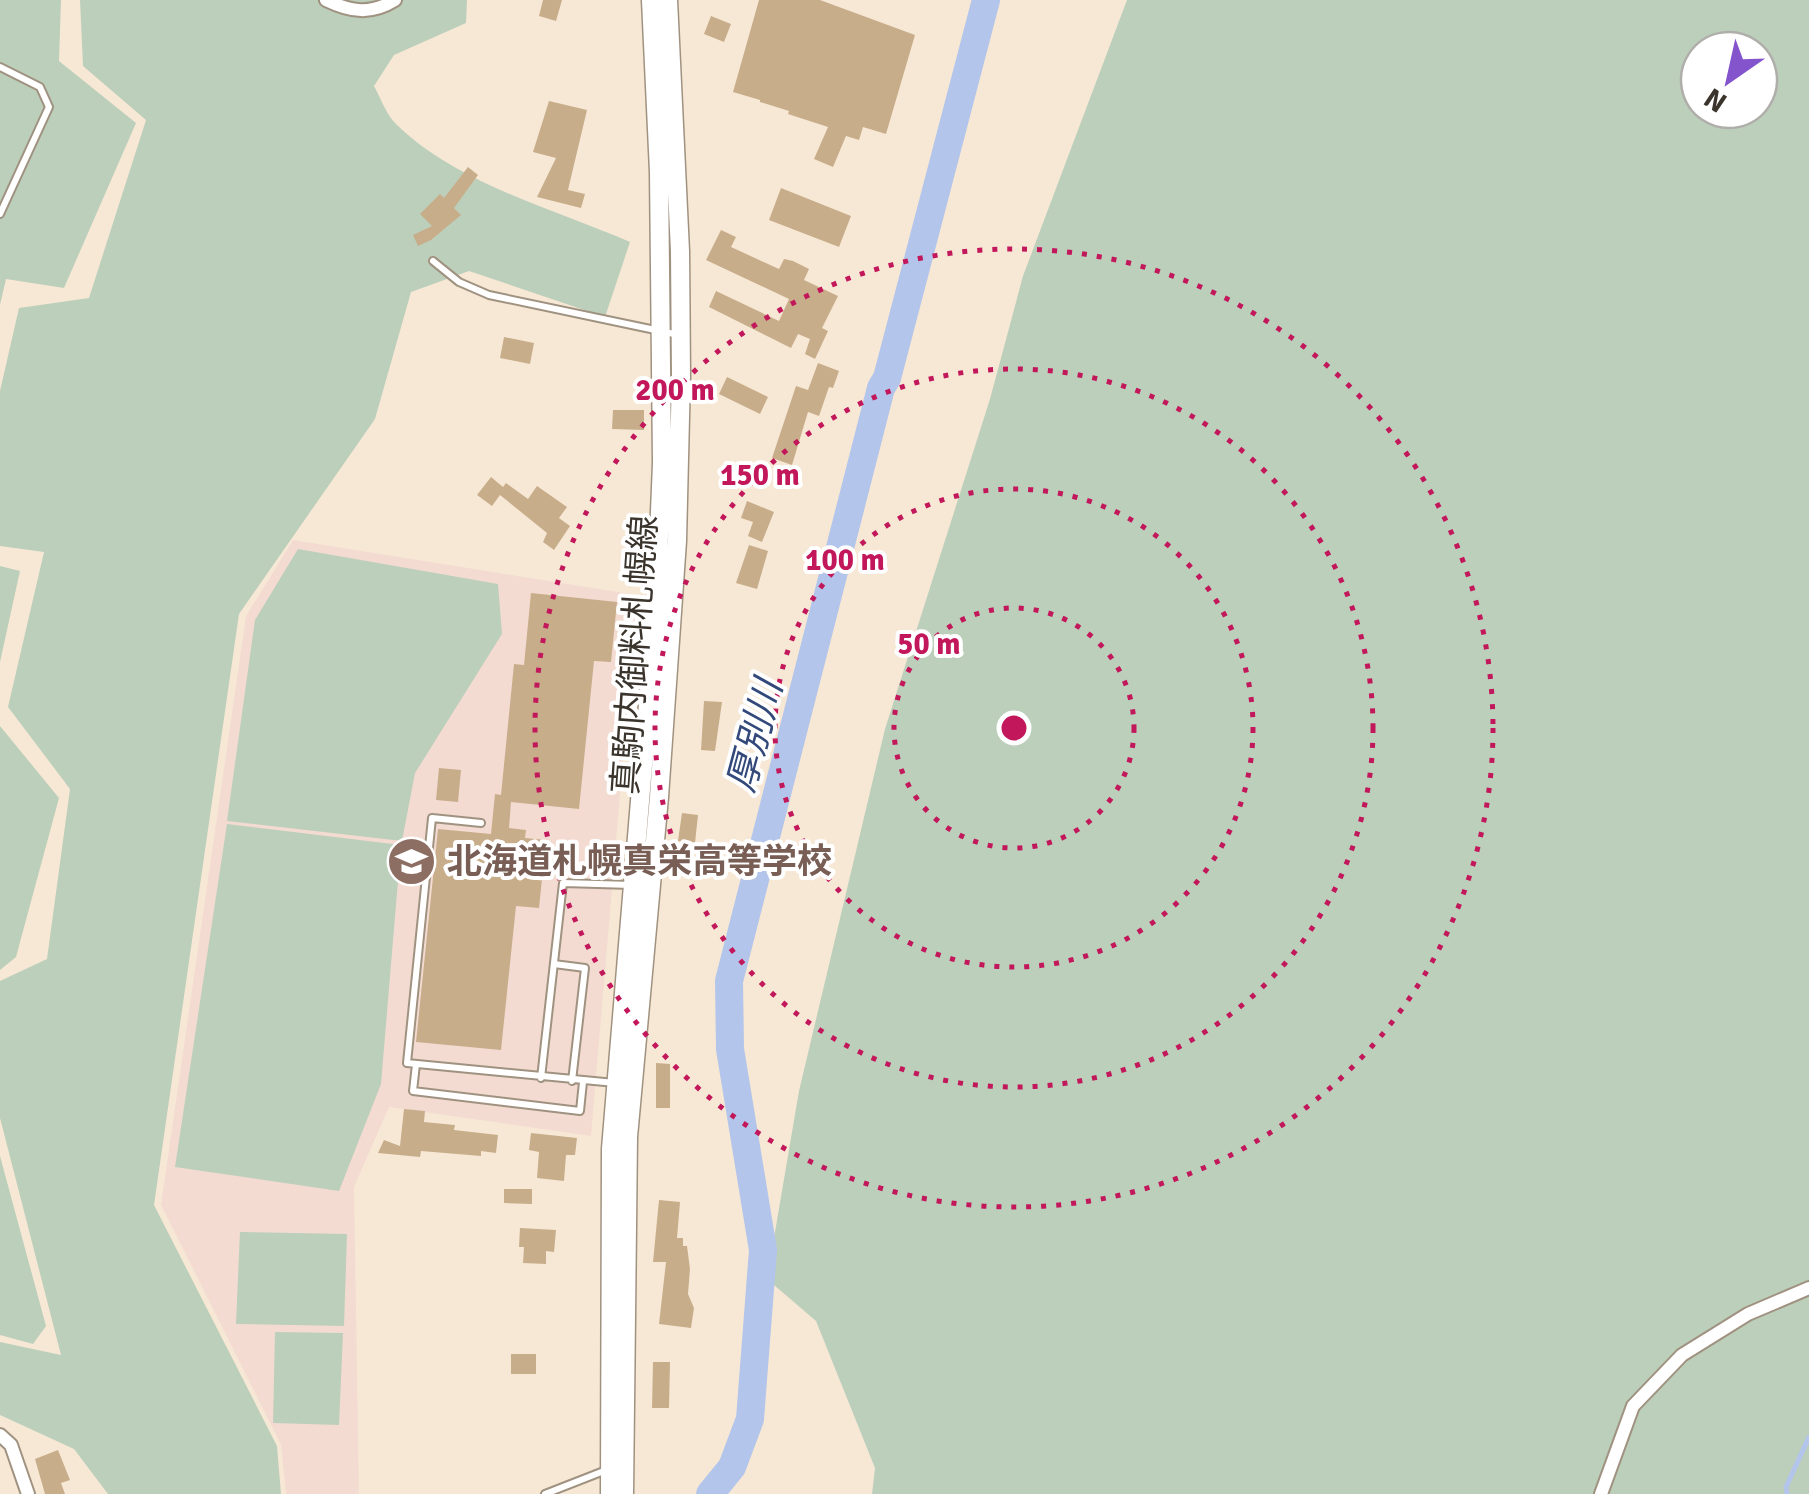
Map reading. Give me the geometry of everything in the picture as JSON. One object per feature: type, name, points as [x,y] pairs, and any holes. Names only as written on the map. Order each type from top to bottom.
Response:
[{"type":"main road","name":"真駒内御料札幌線","points":[[617,1490],[610,1468],[611,1150],[656,608],[672,333],[651,0]]},
{"type":"main road","name":"真駒内御料札幌線","points":[[617,1490],[628,1137],[659,797],[677,541],[668,0]]},
{"type":"street","points":[[326,0],[352,11],[366,11],[395,0]]},
{"type":"street","points":[[1601,1494],[1633,1406],[1682,1355],[1748,1314],[1809,1288]]},
{"type":"street","points":[[0,1435],[11,1445],[28,1494]]},
{"type":"lane","points":[[0,67],[40,87],[49,108],[0,214]]},
{"type":"lane","points":[[433,260],[460,282],[489,295],[672,333]]},
{"type":"lane","points":[[481,823],[432,818],[407,1063],[616,1084]]},
{"type":"lane","points":[[541,1078],[562,884],[634,885]]},
{"type":"lane","points":[[554,964],[585,968],[572,1082]]},
{"type":"lane","points":[[416,1064],[413,1092],[580,1111],[583,1082]]},
{"type":"lane","points":[[545,1494],[610,1468]]},
{"type":"shaded area","name":"北海道札幌真栄高等学校","points":[[293,540],[637,595],[591,1136],[389,1107],[354,1187],[359,1494],[286,1494],[281,1445],[161,1205],[246,616]]},
{"type":"green space","points":[[0,0],[61,0],[59,61],[136,123],[64,288],[6,279],[0,305]]},
{"type":"green space","points":[[80,0],[467,0],[466,23],[394,55],[374,86],[390,117],[421,146],[448,164],[508,193],[630,242],[605,317],[469,271],[411,292],[375,419],[239,614],[154,1205],[277,1446],[281,1494],[108,1494],[74,1449],[0,1415],[0,1342],[61,1355],[0,1118],[0,981],[47,959],[70,789],[8,707],[44,552],[0,546],[0,391],[19,308],[89,298],[146,120],[83,66]]},
{"type":"green space","points":[[1127,0],[1809,0],[1809,1494],[872,1494],[875,1468],[816,1321],[767,1279],[799,1091],[885,729],[990,399],[1023,276]]},
{"type":"green space","points":[[298,549],[498,584],[502,634],[415,773],[402,841],[227,821],[255,620]]},
{"type":"green space","points":[[0,566],[20,571],[0,662]]},
{"type":"green space","points":[[0,726],[59,798],[16,957],[0,970]]},
{"type":"green space","points":[[227,824],[401,845],[381,1084],[339,1191],[175,1167]]},
{"type":"green space","points":[[0,1156],[46,1326],[33,1344],[0,1335]]},
{"type":"green space","points":[[240,1232],[347,1234],[344,1326],[236,1324]]},
{"type":"green space","points":[[275,1332],[343,1333],[339,1425],[273,1423]]},
{"type":"building","points":[[543,0],[562,0],[556,21],[539,16]]},
{"type":"building","points":[[759,0],[820,0],[915,35],[886,134],[863,127],[859,140],[846,136],[833,167],[814,159],[828,127],[733,92]]},
{"type":"building","points":[[711,16],[731,24],[724,42],[704,34]]},
{"type":"building","points":[[549,101],[587,110],[568,190],[585,194],[581,208],[537,197],[556,158],[533,152]]},
{"type":"building","points":[[468,167],[478,175],[454,208],[461,215],[418,246],[413,235],[432,226],[420,214],[440,194],[444,198]]},
{"type":"building","points":[[781,188],[851,216],[839,247],[769,220]]},
{"type":"building","points":[[721,230],[736,237],[731,247],[779,269],[784,259],[793,261],[809,269],[804,280],[838,296],[822,328],[828,331],[815,359],[805,354],[810,339],[798,334],[791,348],[709,307],[716,291],[779,321],[789,299],[706,260]]},
{"type":"building","points":[[504,337],[534,343],[530,364],[500,358]]},
{"type":"building","points":[[818,363],[839,371],[833,388],[829,387],[819,416],[808,412],[792,465],[772,458],[796,386],[808,390]]},
{"type":"building","points":[[727,377],[768,397],[760,414],[719,394]]},
{"type":"building","points":[[613,410],[644,410],[644,430],[612,429]]},
{"type":"building","points":[[491,477],[528,499],[537,486],[567,507],[559,518],[570,526],[554,550],[543,542],[547,533],[500,495],[492,506],[477,495]]},
{"type":"building","points":[[747,501],[774,512],[762,542],[748,536],[753,522],[741,518]]},
{"type":"building","points":[[749,545],[768,551],[757,589],[736,583]]},
{"type":"building","points":[[531,593],[617,602],[611,662],[594,661],[579,809],[511,802],[509,828],[526,830],[525,838],[546,840],[539,908],[516,906],[501,1050],[416,1042],[438,829],[491,834],[495,794],[501,795],[514,664],[524,665]]},
{"type":"building","points":[[704,701],[722,702],[715,751],[701,750]]},
{"type":"building","points":[[439,768],[461,770],[458,802],[436,800]]},
{"type":"building","points":[[682,813],[698,815],[695,843],[678,841]]},
{"type":"building","points":[[656,1063],[670,1064],[670,1108],[656,1108]]},
{"type":"building","points":[[404,1109],[425,1111],[424,1122],[498,1135],[496,1153],[481,1151],[481,1156],[421,1151],[420,1157],[378,1153],[384,1140],[400,1146]]},
{"type":"building","points":[[531,1133],[577,1138],[575,1155],[566,1155],[564,1181],[537,1178],[539,1152],[529,1150]]},
{"type":"building","points":[[504,1189],[532,1189],[532,1204],[504,1203]]},
{"type":"building","points":[[659,1200],[680,1202],[677,1238],[683,1238],[683,1246],[687,1246],[688,1294],[694,1308],[691,1328],[659,1324],[666,1262],[653,1262]]},
{"type":"building","points":[[520,1228],[556,1230],[554,1252],[546,1251],[546,1264],[523,1263]]},
{"type":"building","points":[[511,1354],[536,1354],[536,1374],[511,1374]]},
{"type":"building","points":[[653,1362],[670,1362],[669,1408],[652,1408]]},
{"type":"building","points":[[58,1450],[70,1480],[61,1483],[65,1494],[45,1494],[35,1459]]},
{"type":"waterway","name":"厚別川","points":[[710,1494],[732,1467],[750,1419],[763,1250],[730,1049],[729,981],[881,388],[887,378],[986,0]]},
{"type":"waterway","points":[[1787,1494],[1786,1487],[1809,1437]]},
{"type":"place","name":"北海道札幌真栄高等学校","points":[[412,861]]}]
